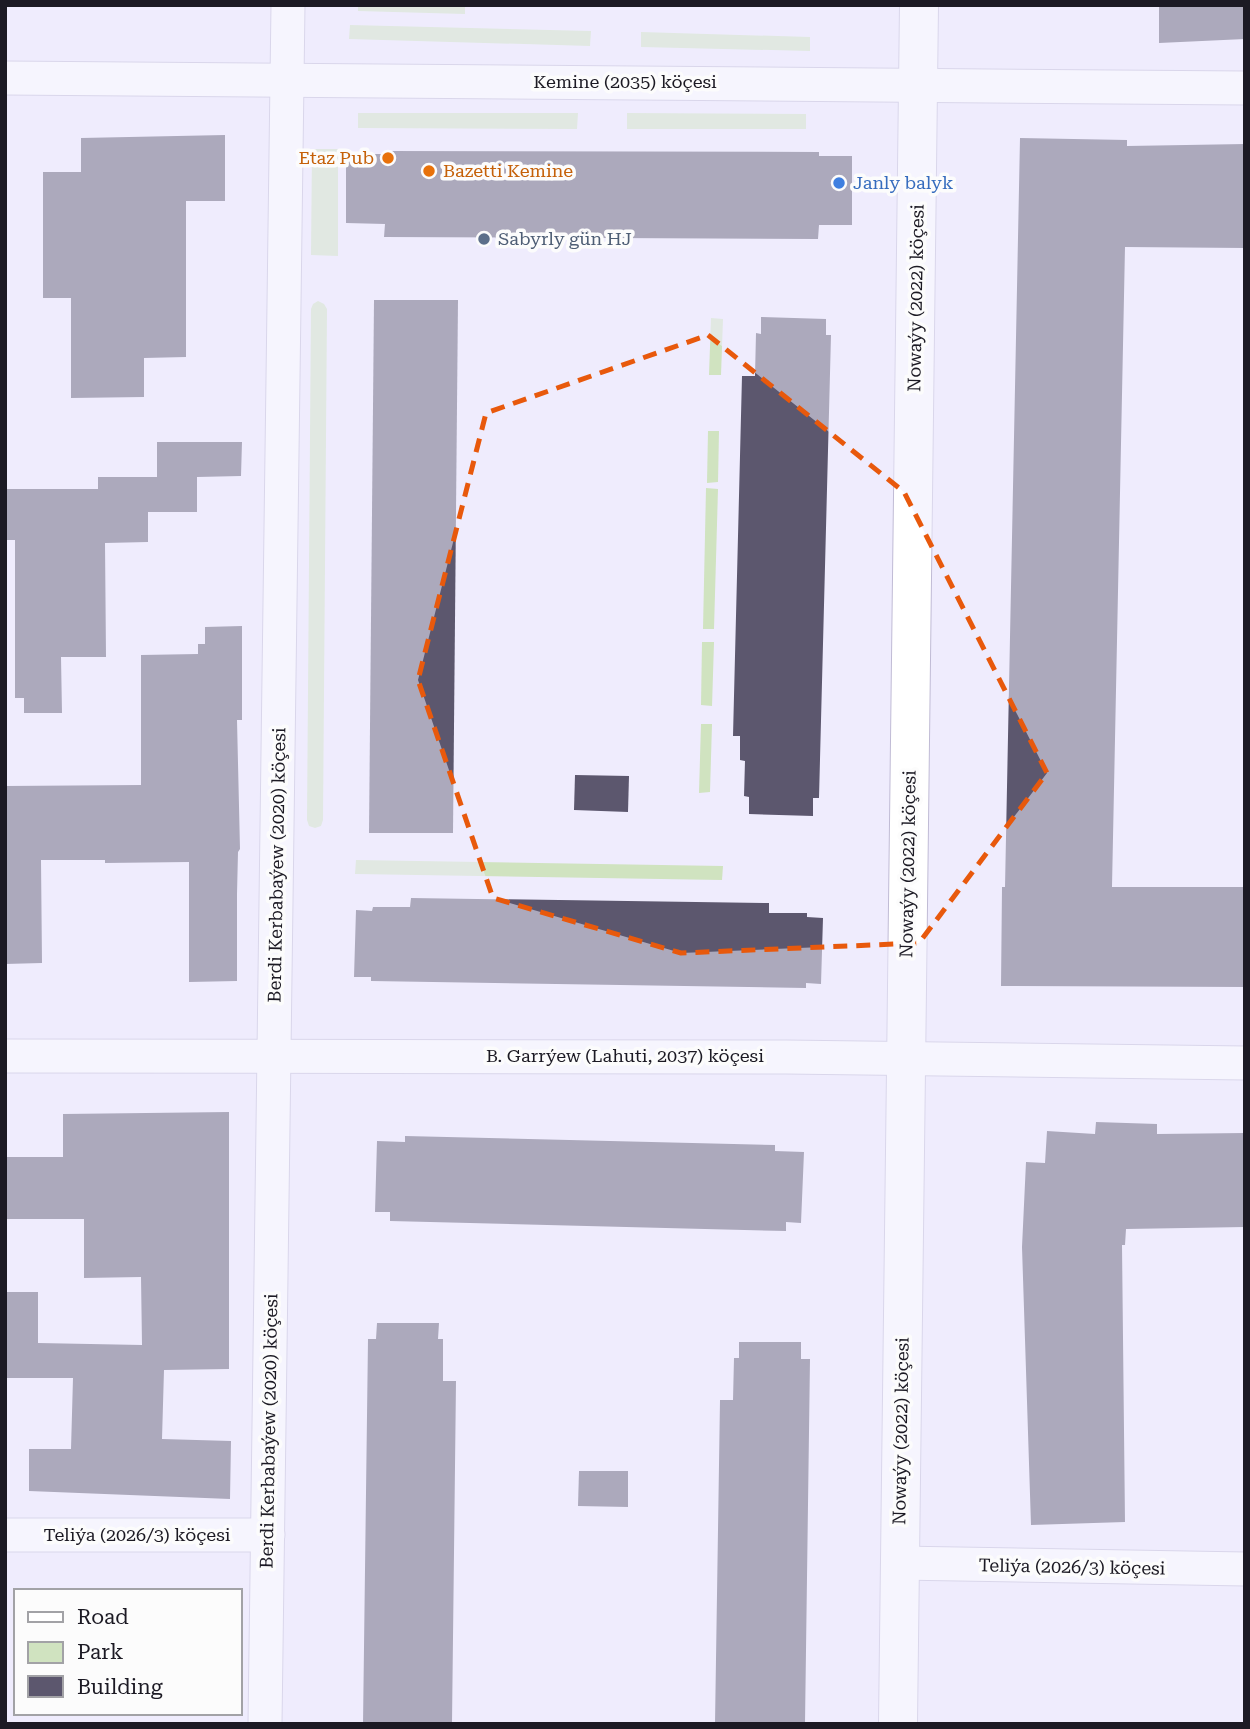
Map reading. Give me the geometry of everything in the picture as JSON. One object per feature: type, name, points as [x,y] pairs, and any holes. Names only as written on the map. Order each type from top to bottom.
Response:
[{"type":"street","name":"Berdi Kerbabaýew (2020) köçesi","points":[[265,1724],[288,5]]},
{"type":"street","name":"Nowaýy (2022) köçesi","points":[[898,1724],[919,5]]},
{"type":"street","name":"Kemine (2035) köçesi","points":[[5,78],[1245,88]]},
{"type":"street","name":"B. Garrýew (Lahuti, 2037) köçesi","points":[[5,1056],[906,1058],[1245,1063]]},
{"type":"street","name":"Teliýa (2026/3) köçesi","points":[[5,1535],[268,1535]]},
{"type":"street","name":"Teliýa (2026/3) köçesi","points":[[899,1563],[1245,1569]]},
{"type":"highlighted area","points":[[708,335],[904,492],[1047,773],[919,943],[681,953],[493,898],[418,680],[486,413]]},
{"type":"green space","points":[[358,5],[465,5],[465,14],[358,11]]},
{"type":"green space","points":[[350,25],[591,31],[590,46],[349,39]]},
{"type":"green space","points":[[641,32],[810,37],[810,51],[641,47]]},
{"type":"green space","points":[[358,113],[578,113],[577,129],[358,128]]},
{"type":"green space","points":[[627,113],[806,114],[806,129],[627,129]]},
{"type":"green space","points":[[312,149],[338,149],[338,256],[311,255]]},
{"type":"green space","points":[[318,301],[327,309],[323,820],[321,826],[315,828],[309,826],[307,820],[311,309]]},
{"type":"green space","points":[[711,318],[723,319],[721,375],[709,375]]},
{"type":"green space","points":[[708,431],[719,431],[718,482],[707,483]]},
{"type":"green space","points":[[706,488],[718,489],[714,629],[703,629]]},
{"type":"green space","points":[[702,642],[714,642],[712,706],[701,705]]},
{"type":"green space","points":[[701,724],[712,724],[710,792],[699,793]]},
{"type":"green space","points":[[356,860],[723,866],[722,880],[355,874]]},
{"type":"building","points":[[1159,5],[1245,5],[1245,39],[1159,43]]},
{"type":"building","points":[[225,135],[225,201],[186,201],[186,357],[144,358],[144,397],[71,398],[71,298],[43,298],[43,172],[81,172],[81,138]]},
{"type":"building","points":[[1020,138],[1127,140],[1127,146],[1245,144],[1245,248],[1125,247],[1112,887],[1245,887],[1245,987],[1001,986]]},
{"type":"building","points":[[385,151],[819,152],[819,156],[852,156],[852,225],[819,225],[818,239],[384,237],[385,224],[346,223],[346,154],[385,154]]},
{"type":"building","points":[[374,300],[458,300],[453,833],[369,833]]},
{"type":"building","points":[[761,317],[826,319],[826,335],[831,335],[819,798],[813,798],[813,816],[749,814],[749,797],[744,796],[745,761],[740,760],[740,736],[733,736],[742,376],[755,376],[756,333],[761,334]]},
{"type":"building","points":[[157,442],[242,442],[241,476],[197,477],[197,512],[148,512],[148,542],[105,543],[106,657],[61,657],[62,713],[24,713],[24,698],[15,698],[15,540],[5,540],[5,489],[98,489],[98,477],[157,477]]},
{"type":"building","points":[[242,626],[242,720],[237,720],[240,849],[237,981],[189,982],[189,862],[105,863],[105,860],[41,860],[42,963],[5,964],[5,786],[141,785],[141,655],[198,654],[198,644],[205,644],[205,627]]},
{"type":"building","points":[[575,775],[629,776],[628,812],[574,810]]},
{"type":"building","points":[[411,898],[769,903],[769,913],[807,913],[807,917],[823,918],[821,984],[806,983],[806,988],[371,981],[371,977],[354,977],[356,910],[410,907]]},
{"type":"building","points":[[229,1112],[229,1369],[164,1370],[162,1439],[231,1441],[230,1499],[29,1491],[29,1449],[71,1449],[73,1378],[5,1378],[5,1292],[38,1292],[38,1343],[142,1345],[141,1277],[84,1278],[84,1219],[5,1219],[5,1157],[63,1157],[63,1114]]},
{"type":"building","points":[[1096,1122],[1157,1124],[1157,1134],[1245,1133],[1245,1227],[1126,1229],[1125,1245],[1122,1245],[1125,1522],[1031,1525],[1022,1247],[1026,1162],[1045,1163],[1047,1131],[1095,1134]]},
{"type":"building","points":[[405,1136],[775,1145],[775,1151],[804,1152],[801,1223],[786,1222],[786,1231],[390,1221],[390,1212],[375,1212],[377,1141],[405,1142]]},
{"type":"building","points":[[377,1323],[439,1323],[438,1339],[443,1339],[443,1381],[456,1381],[452,1724],[363,1724],[368,1339],[376,1339]]},
{"type":"building","points":[[739,1342],[801,1342],[801,1359],[810,1359],[805,1724],[715,1724],[720,1400],[733,1400],[734,1358],[739,1358]]},
{"type":"building","points":[[579,1471],[628,1471],[628,1507],[578,1506]]},
{"type":"place","name":"Etaz Pub","points":[[388,158]]},
{"type":"place","name":"Bazetti Kemine","points":[[429,171]]},
{"type":"place","name":"Janly balyk","points":[[839,183]]},
{"type":"place","name":"Sabyrly gün HJ","points":[[484,239]]}]
